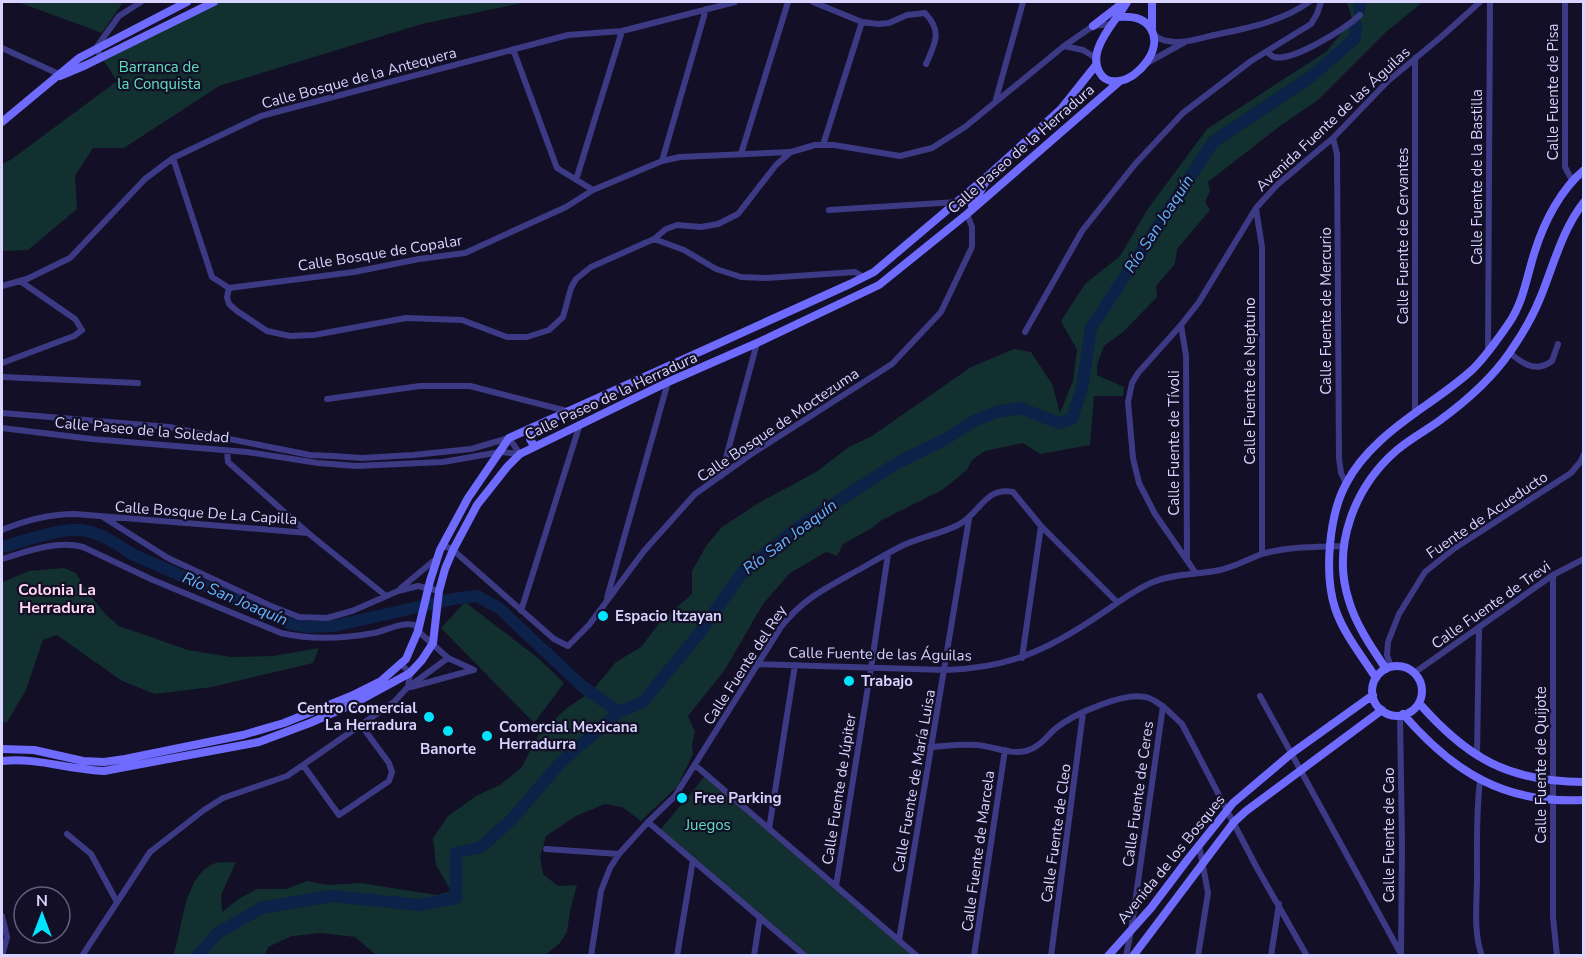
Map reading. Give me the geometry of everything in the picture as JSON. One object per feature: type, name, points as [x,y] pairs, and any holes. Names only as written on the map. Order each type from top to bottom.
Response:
[{"type":"main road","points":[[2,122],[96,48],[188,2]]},
{"type":"main road","points":[[58,76],[102,58],[214,2]]},
{"type":"main road","points":[[1125,2],[1116,21],[1104,37],[1096,61],[1105,79],[1120,81],[1143,65],[1152,53],[1154,33],[1152,2]]},
{"type":"main road","points":[[1093,27],[1125,2]]},
{"type":"main road","points":[[161,15],[166,26]]},
{"type":"main road","points":[[1116,21],[1137,18],[1144,21],[1154,33]]},
{"type":"main road","name":"Calle Paseo de la Herradura","points":[[2,749],[34,750],[83,761],[104,762],[125,759],[243,735],[284,723],[351,696],[381,681],[406,659],[418,631],[428,588],[443,545],[468,498],[509,438],[874,272],[958,202],[1061,109],[1096,61]]},
{"type":"main road","name":"Calle Paseo de la Herradura","points":[[433,643],[440,591],[445,568],[453,550],[477,505],[520,454],[668,382],[879,285],[967,214],[1120,81]]},
{"type":"main road","points":[[1376,678],[1344,627],[1335,608],[1330,587],[1330,547],[1335,513],[1346,483],[1380,440],[1472,370],[1488,353],[1512,320],[1519,305],[1536,249],[1552,212],[1572,180],[1584,170]]},
{"type":"main road","points":[[967,214],[991,173]]},
{"type":"main road","points":[[1388,668],[1363,632],[1349,602],[1344,571],[1345,546],[1352,513],[1359,497],[1378,468],[1399,448],[1463,403],[1510,353],[1536,307],[1567,228],[1584,202]]},
{"type":"main road","points":[[1488,353],[1494,360],[1504,360]]},
{"type":"main road","points":[[1472,370],[1482,373],[1484,383]]},
{"type":"main road","points":[[533,427],[530,439],[534,446]]},
{"type":"main road","points":[[2,761],[32,761],[84,771],[104,771],[259,742],[346,707],[410,673],[433,643]]},
{"type":"main road","points":[[1404,667],[1414,673],[1421,684],[1422,691],[1419,703],[1414,708],[1401,715],[1387,713],[1376,704],[1373,687],[1376,678],[1388,668],[1404,667]]},
{"type":"main road","name":"Avenida de los Bosques","points":[[1108,956],[1151,908],[1233,803],[1292,753],[1373,695]]},
{"type":"main road","points":[[1419,703],[1450,736],[1477,755],[1515,774],[1553,782],[1584,782]]},
{"type":"main road","name":"Avenida de los Bosques","points":[[1133,956],[1234,822],[1382,710]]},
{"type":"main road","points":[[1401,715],[1423,738],[1480,781],[1513,793],[1553,801],[1584,801]]},
{"type":"street","points":[[102,58],[96,48],[119,16],[141,2]]},
{"type":"street","name":"Calle Bosque de la Antequera","points":[[2,286],[20,281],[70,258],[145,179],[173,158],[261,116],[568,35],[621,31],[735,2]]},
{"type":"street","points":[[741,154],[788,2]]},
{"type":"street","points":[[813,2],[862,22],[889,23],[907,15],[926,13],[935,24],[936,41],[926,63]]},
{"type":"street","points":[[995,100],[1023,2]]},
{"type":"street","points":[[1143,65],[1185,42],[1273,21],[1309,2]]},
{"type":"street","points":[[1025,332],[1082,231],[1136,163],[1183,113],[1251,61],[1311,24],[1321,2]]},
{"type":"street","name":"Avenida Fuente de las Águilas","points":[[1195,572],[1155,514],[1139,483],[1133,458],[1128,402],[1132,383],[1199,302],[1256,208],[1276,185],[1333,138],[1388,81],[1480,2]]},
{"type":"street","name":"Calle Fuente de la Bastilla","points":[[1488,353],[1490,2]]},
{"type":"street","name":"Calle Fuente de Pisa","points":[[1565,2],[1565,167],[1572,180]]},
{"type":"street","points":[[662,161],[706,9]]},
{"type":"street","points":[[1266,52],[1275,57],[1292,55],[1350,25],[1360,15]]},
{"type":"street","points":[[862,22],[823,145],[900,156],[932,148],[965,127],[995,100],[1064,46],[1093,27],[1116,21]]},
{"type":"street","points":[[576,180],[621,31]]},
{"type":"street","points":[[1154,33],[1166,41],[1185,42]]},
{"type":"street","points":[[1064,46],[1083,50],[1096,61]]},
{"type":"street","points":[[2,48],[58,76]]},
{"type":"street","points":[[513,49],[557,168],[593,190]]},
{"type":"street","name":"Calle Fuente de Cervantes","points":[[1414,58],[1414,414]]},
{"type":"street","name":"Calle Fuente de Mercurio","points":[[1333,138],[1337,154],[1339,458],[1341,473],[1346,483]]},
{"type":"street","name":"Calle Bosque de Copalar","points":[[229,288],[354,272],[419,259],[465,253],[566,207],[593,190],[662,161],[680,157],[791,152],[823,145]]},
{"type":"street","points":[[173,158],[212,277],[229,288],[227,297],[229,304],[267,331],[290,336],[314,335],[406,318],[462,320],[507,337],[527,337],[549,330],[563,317],[571,288],[576,279],[591,267],[654,239],[666,229],[677,225],[701,227],[718,224],[738,214],[776,165],[791,152]]},
{"type":"street","points":[[829,210],[958,202]]},
{"type":"street","name":"Calle Fuente de Neptuno","points":[[1256,208],[1262,247],[1262,554]]},
{"type":"street","name":"Calle Bosque de Moctezuma","points":[[521,611],[554,639],[568,646],[589,625],[644,551],[695,494],[892,364],[941,312],[972,247],[972,227],[967,214]]},
{"type":"street","points":[[654,239],[684,250],[716,269],[741,277],[766,278],[855,272],[864,277]]},
{"type":"street","points":[[2,363],[74,336],[82,330],[75,319],[20,281]]},
{"type":"street","name":"Calle Fuente de Tívoli","points":[[1181,325],[1186,356],[1187,561]]},
{"type":"street","points":[[721,476],[757,343]]},
{"type":"street","points":[[1510,353],[1525,365],[1538,367],[1552,361],[1558,344]]},
{"type":"street","points":[[2,377],[138,383]]},
{"type":"street","points":[[606,603],[668,382]]},
{"type":"street","points":[[327,399],[420,386],[470,386],[567,411]]},
{"type":"street","name":"Calle Paseo de la Soledad","points":[[2,413],[169,428],[310,455],[373,457],[471,449],[509,438]]},
{"type":"street","points":[[443,545],[453,550],[521,611],[581,423]]},
{"type":"street","name":"Calle Paseo de la Soledad","points":[[2,428],[92,439],[247,452],[318,463],[356,466],[443,462],[500,452],[520,454]]},
{"type":"street","points":[[509,438],[520,454]]},
{"type":"street","points":[[279,457],[280,449]]},
{"type":"street","points":[[227,451],[228,462],[386,596]]},
{"type":"street","name":"Fuente de Acueducto","points":[[1388,668],[1388,642],[1399,614],[1425,572],[1455,548],[1571,473],[1584,454]]},
{"type":"street","name":"Calle Fuente del Rey","points":[[591,956],[602,891],[610,868],[648,822],[675,796],[781,627],[793,611],[810,597],[906,544],[957,526],[969,519],[993,493],[1003,490],[1013,492],[1041,526],[1117,602]]},
{"type":"street","name":"Calle Bosque De La Capilla","points":[[2,530],[22,521],[57,514],[308,532]]},
{"type":"street","points":[[103,516],[168,558],[298,617],[327,618],[344,614],[398,591],[418,586],[440,591]]},
{"type":"street","points":[[128,533],[127,528],[136,519]]},
{"type":"street","name":"Calle Fuente de María Luisa","points":[[899,940],[969,519]]},
{"type":"street","points":[[1022,658],[1041,526]]},
{"type":"street","points":[[2,560],[60,544],[72,544],[281,633],[302,638],[326,639],[374,633],[407,623],[415,625],[418,631],[448,658],[474,670],[407,688]]},
{"type":"street","points":[[1195,572],[1208,573],[1226,569],[1262,554],[1282,550],[1345,546]]},
{"type":"street","name":"Calle Fuente de Júpiter","points":[[836,886],[872,668],[888,554]]},
{"type":"street","name":"Calle Paseo de la Herradura","points":[[398,591],[438,558]]},
{"type":"street","name":"Calle Fuente de Trevi","points":[[1414,673],[1553,575],[1584,559]]},
{"type":"street","name":"Calle Fuente de las Águilas","points":[[759,664],[971,669],[1022,658],[1068,636],[1117,602],[1155,581],[1177,574],[1195,572]]},
{"type":"street","name":"Calle Fuente de Quijote","points":[[1553,575],[1553,917],[1557,956]]},
{"type":"street","points":[[1477,755],[1479,628]]},
{"type":"street","points":[[82,956],[150,852],[197,814],[223,798],[287,776],[394,702],[407,688],[448,658]]},
{"type":"street","points":[[401,664],[410,673],[407,688]]},
{"type":"street","points":[[769,829],[795,665]]},
{"type":"street","points":[[930,747],[976,744],[1015,752],[1032,750],[1056,729],[1083,713],[1126,698],[1138,696],[1150,698],[1163,706],[1182,724],[1257,868],[1307,956]]},
{"type":"street","points":[[1260,696],[1401,955]]},
{"type":"street","name":"Calle Fuente de Ceres","points":[[1126,956],[1163,706]]},
{"type":"street","name":"Calle Fuente de Cleo","points":[[1051,956],[1083,713]]},
{"type":"street","name":"Calle Fuente de Cao","points":[[1401,715],[1401,955]]},
{"type":"street","points":[[303,765],[339,815],[389,782],[392,772],[389,763],[361,725]]},
{"type":"street","name":"Calle Fuente de Marcela","points":[[974,956],[1005,750]]},
{"type":"street","points":[[695,765],[917,956]]},
{"type":"street","points":[[1480,781],[1477,837],[1477,923],[1478,947],[1482,956]]},
{"type":"street","points":[[648,822],[805,956]]},
{"type":"street","points":[[67,834],[90,854],[117,902]]},
{"type":"street","points":[[1198,956],[1208,892],[1199,845]]},
{"type":"street","points":[[546,849],[620,854]]},
{"type":"street","points":[[677,956],[693,860]]},
{"type":"street","points":[[1271,956],[1279,904]]},
{"type":"street","points":[[2,916],[7,937],[2,956]]},
{"type":"street","points":[[754,956],[760,917]]},
{"type":"green space","points":[[18,2],[123,2],[102,33]]},
{"type":"green space","name":"Barranca de la Conquista","points":[[215,2],[527,2],[422,24],[219,86],[124,148],[93,148],[75,176],[77,209],[28,250],[2,251],[2,164],[117,81],[102,58]]},
{"type":"green space","points":[[1347,2],[1423,2],[1386,32],[1318,100],[1280,126],[1208,182],[1210,191],[1205,202],[1210,210],[1177,249],[1175,264],[1156,286],[1157,297],[1123,332],[1104,346],[1097,365],[1097,375],[1124,387],[1123,396],[1094,396],[1090,445],[1040,454],[1023,443],[985,451],[972,460],[967,470],[942,490],[882,520],[843,544],[837,556],[826,552],[790,573],[763,604],[724,671],[688,716],[695,732],[692,744],[693,754],[677,787],[641,821],[622,807],[605,804],[576,816],[546,836],[540,857],[543,874],[558,886],[577,885],[567,932],[559,944],[545,955],[376,955],[355,937],[321,933],[292,936],[268,947],[265,955],[173,956],[195,880],[215,863],[236,862],[221,895],[222,912],[240,898],[257,889],[286,889],[307,881],[328,885],[360,883],[437,895],[451,891],[436,865],[433,838],[448,816],[476,796],[500,785],[522,767],[538,735],[567,708],[591,692],[616,662],[641,647],[661,621],[692,594],[692,571],[706,546],[722,527],[757,504],[816,472],[849,447],[872,436],[971,367],[1014,349],[1031,352],[1052,384],[1060,413],[1073,381],[1077,350],[1061,321],[1085,284],[1120,256],[1147,210],[1207,129],[1327,51],[1352,19]]},
{"type":"green space","points":[[64,568],[76,573],[105,614],[119,626],[188,650],[231,657],[273,656],[319,648],[313,663],[212,687],[155,694],[122,681],[57,635],[43,640],[26,690],[7,722],[2,723],[3,582],[29,571]]},
{"type":"green space","points":[[465,602],[538,658],[564,683],[534,723],[441,628]]},
{"type":"green space","name":"Juegos","points":[[705,776],[914,955],[807,955],[660,830]]},
{"type":"waterway","name":"Río San Joaquín","points":[[1359,10],[1360,2]]},
{"type":"waterway","name":"Río San Joaquín","points":[[197,956],[218,933],[261,908],[331,896],[420,905],[456,898],[456,853],[481,847],[512,819],[561,762],[619,712],[643,702],[701,631],[744,570],[804,523],[897,463],[944,440],[974,421],[997,412],[1020,408],[1059,423],[1072,419],[1082,388],[1091,328],[1213,142],[1312,76],[1355,38],[1356,25]]},
{"type":"waterway","name":"Río San Joaquín","points":[[2,547],[63,531],[88,531],[108,539],[132,554],[291,624],[308,627],[334,626],[453,599],[477,596],[499,608],[582,686],[619,712]]},
{"type":"place","name":"Espacio Itzayan","points":[[603,616]]},
{"type":"place","name":"Trabajo","points":[[849,681]]},
{"type":"place","name":"Centro Comercial La Herradura","points":[[429,717]]},
{"type":"place","name":"Banorte","points":[[448,731]]},
{"type":"place","name":"Comercial Mexicana Herradurra","points":[[487,736]]},
{"type":"place","name":"Free Parking","points":[[682,798]]},
{"type":"district","name":"Colonia La Herradura","points":[[57,599]]}]
